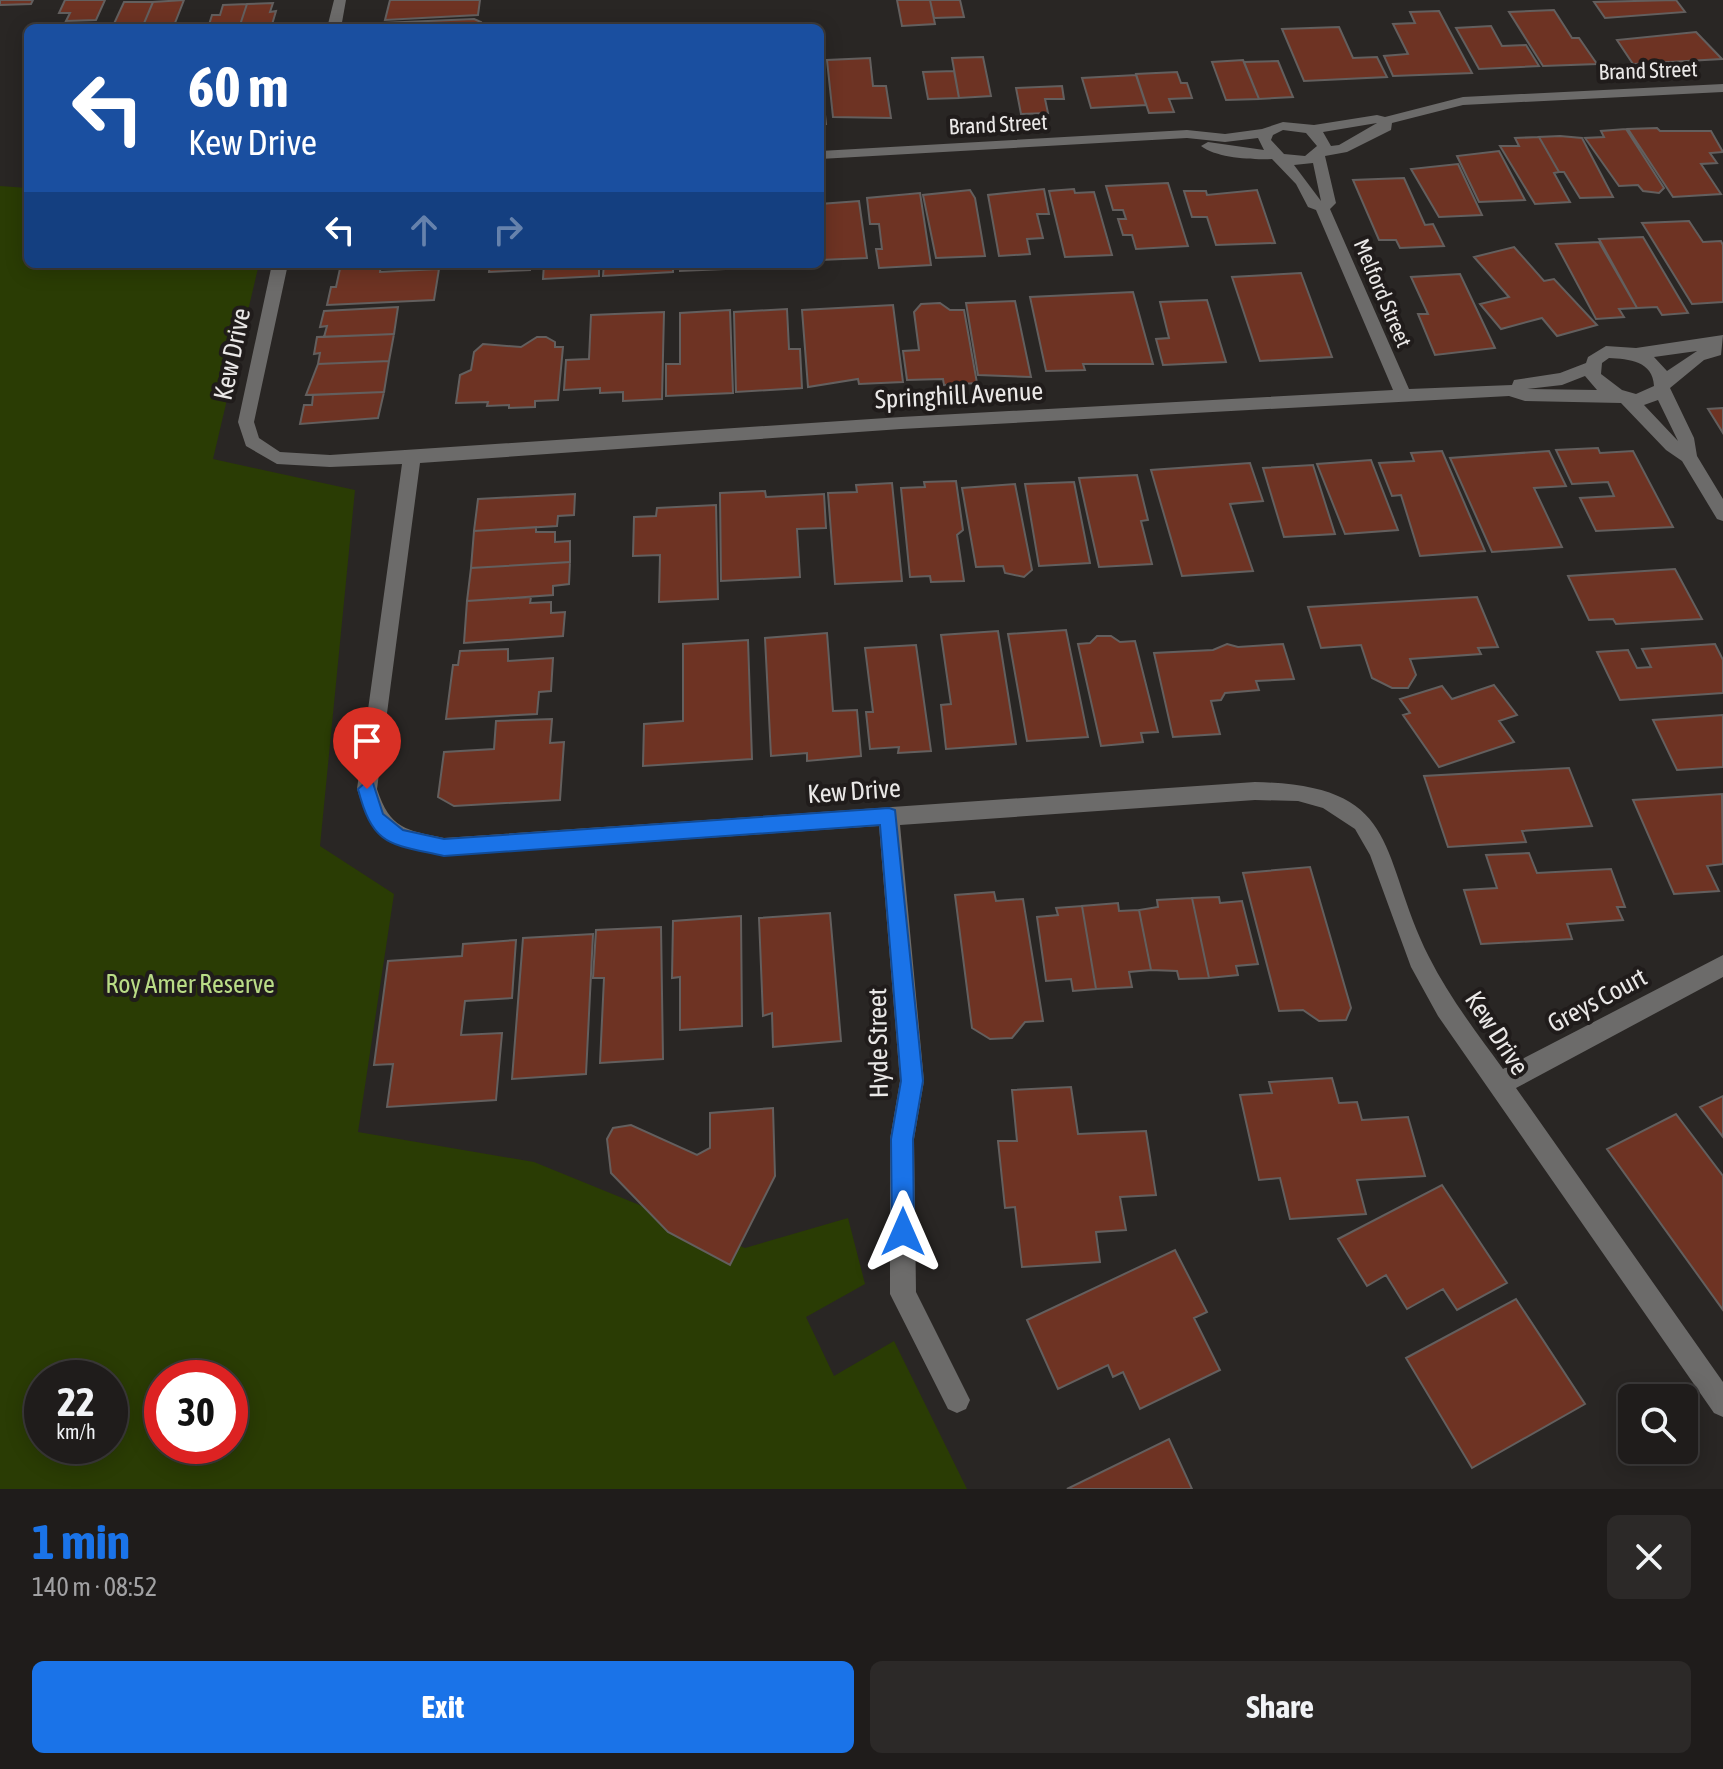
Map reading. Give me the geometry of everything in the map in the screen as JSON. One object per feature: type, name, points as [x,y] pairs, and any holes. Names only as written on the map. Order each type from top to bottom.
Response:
[{"type":"street","points":[[335,24],[340,0]]},
{"type":"street","name":"Brand Street","points":[[824,155],[1266,133],[1284,125],[1310,129],[1377,119],[1385,121],[1463,101],[1723,88]]},
{"type":"street","name":"Brand Street","points":[[1177,137],[1188,143],[1300,161],[1342,149],[1386,127],[1385,121]]},
{"type":"street","points":[[1310,129],[1323,142],[1320,154]]},
{"type":"street","points":[[1266,133],[1264,141],[1276,156]]},
{"type":"street","name":"Melford Street","points":[[1276,156],[1302,182],[1313,204],[1322,207],[1329,203],[1320,154]]},
{"type":"street","name":"Melford Street","points":[[1322,207],[1404,397]]},
{"type":"street","name":"Kew Drive","points":[[279,268],[246,422],[252,442],[277,458],[330,461],[412,457],[367,789],[375,819],[398,837],[444,847],[1255,791],[1298,792],[1328,800],[1362,822],[1379,852],[1419,960],[1497,1085],[1723,1404]]},
{"type":"street","points":[[1723,341],[1636,354],[1606,352],[1591,367],[1599,383],[1623,397],[1672,446],[1688,456],[1723,514]]},
{"type":"street","points":[[1623,397],[1653,397],[1698,356],[1723,349]]},
{"type":"street","points":[[1636,354],[1658,369],[1665,401],[1689,444],[1688,456]]},
{"type":"street","name":"Springhill Avenue","points":[[1510,390],[1519,384],[1562,379],[1591,367]]},
{"type":"street","name":"Springhill Avenue","points":[[412,457],[901,423],[1510,390],[1525,395],[1623,397]]},
{"type":"street","name":"Hyde Street","points":[[889,816],[912,1081],[902,1139],[903,1294],[957,1400]]},
{"type":"street","name":"Greys Court","points":[[1497,1085],[1723,965]]},
{"type":"green space","name":"Roy Amer Reserve","points":[[0,186],[24,188],[24,268],[258,268],[213,459],[355,490],[320,846],[394,894],[358,1132],[534,1162],[745,1248],[848,1218],[865,1284],[806,1317],[834,1376],[894,1341],[967,1489],[0,1489]]},
{"type":"building","points":[[0,0],[33,0],[31,4],[0,5]]},
{"type":"building","points":[[65,0],[105,0],[96,20],[66,21],[70,13],[59,13]]},
{"type":"building","points":[[184,0],[175,24],[144,24],[153,2]]},
{"type":"building","points":[[390,0],[480,0],[478,15],[385,20]]},
{"type":"building","points":[[897,0],[930,0],[935,24],[902,26]]},
{"type":"building","points":[[930,0],[960,0],[964,17],[934,18]]},
{"type":"building","points":[[1676,0],[1685,12],[1605,18],[1594,2]]},
{"type":"building","points":[[124,2],[153,2],[144,24],[114,24]]},
{"type":"building","points":[[273,3],[270,12],[276,11],[272,24],[240,24],[247,4]]},
{"type":"building","points":[[247,4],[240,24],[209,24],[212,15],[220,15],[223,5]]},
{"type":"building","points":[[1554,10],[1572,38],[1579,38],[1597,64],[1543,66],[1509,12]]},
{"type":"building","points":[[1439,11],[1472,73],[1393,76],[1384,56],[1408,54],[1393,24],[1415,23],[1410,12]]},
{"type":"building","points":[[474,19],[481,22],[480,24],[382,23]]},
{"type":"building","points":[[1491,26],[1502,46],[1526,45],[1539,66],[1479,69],[1456,28]]},
{"type":"building","points":[[1339,27],[1353,58],[1377,57],[1387,77],[1304,81],[1282,29]]},
{"type":"building","points":[[1696,32],[1722,59],[1633,64],[1617,40]]},
{"type":"building","points":[[983,57],[991,96],[959,98],[952,58]]},
{"type":"building","points":[[870,58],[873,86],[886,86],[891,118],[833,117],[827,60]]},
{"type":"building","points":[[1243,60],[1259,99],[1226,100],[1212,62]]},
{"type":"building","points":[[1278,61],[1293,97],[1259,99],[1244,62]]},
{"type":"building","points":[[954,71],[959,98],[928,99],[923,72]]},
{"type":"building","points":[[1177,72],[1181,83],[1187,83],[1192,98],[1169,99],[1174,112],[1149,113],[1136,74]]},
{"type":"building","points":[[1136,75],[1146,105],[1091,108],[1082,78]]},
{"type":"building","points":[[1062,86],[1064,99],[1045,99],[1048,113],[1021,114],[1016,88]]},
{"type":"building","points":[[1657,128],[1660,131],[1711,131],[1723,152],[1710,153],[1717,163],[1701,164],[1721,194],[1673,197],[1628,129]]},
{"type":"building","points":[[1626,129],[1664,188],[1659,193],[1643,191],[1638,185],[1619,186],[1585,138],[1604,137],[1601,131]]},
{"type":"building","points":[[1539,137],[1582,138],[1613,197],[1580,198],[1564,172],[1559,172]]},
{"type":"building","points":[[1539,137],[1559,172],[1554,173],[1570,202],[1535,204],[1500,146],[1519,146],[1515,138]]},
{"type":"building","points":[[1499,151],[1525,200],[1479,202],[1457,156]]},
{"type":"building","points":[[1458,164],[1482,215],[1439,217],[1411,169]]},
{"type":"building","points":[[1404,178],[1425,225],[1433,224],[1444,246],[1400,248],[1396,240],[1379,240],[1353,180]]},
{"type":"building","points":[[1168,183],[1188,246],[1136,249],[1132,235],[1123,235],[1118,219],[1126,219],[1123,210],[1113,210],[1106,186]]},
{"type":"building","points":[[1044,189],[1049,214],[1037,214],[1043,238],[1027,239],[1030,254],[999,256],[988,195]]},
{"type":"building","points":[[1074,189],[1075,193],[1094,192],[1112,255],[1065,257],[1049,191]]},
{"type":"building","points":[[970,190],[975,198],[985,256],[936,258],[923,195]]},
{"type":"building","points":[[1257,190],[1275,243],[1216,245],[1207,217],[1192,217],[1184,191],[1206,191],[1207,195]]},
{"type":"building","points":[[920,193],[931,265],[879,268],[876,249],[882,249],[879,224],[870,224],[867,198]]},
{"type":"building","points":[[859,201],[867,258],[824,260],[824,204]]},
{"type":"building","points":[[1689,221],[1703,242],[1721,241],[1723,245],[1723,302],[1692,304],[1642,223]]},
{"type":"building","points":[[1643,237],[1688,313],[1662,315],[1657,307],[1637,308],[1599,239]]},
{"type":"building","points":[[1599,242],[1637,308],[1619,309],[1624,317],[1596,319],[1556,244]]},
{"type":"building","points":[[1514,247],[1544,281],[1554,279],[1597,325],[1557,336],[1542,318],[1501,329],[1480,304],[1509,297],[1474,257]]},
{"type":"building","points":[[340,268],[380,268],[380,272],[439,269],[434,300],[327,305],[331,287],[336,287]]},
{"type":"building","points":[[490,268],[530,268],[530,270],[489,272]]},
{"type":"building","points":[[544,268],[599,268],[599,276],[543,279]]},
{"type":"building","points":[[604,268],[673,268],[673,272],[603,276]]},
{"type":"building","points":[[680,268],[748,268],[680,271]]},
{"type":"building","points":[[1301,273],[1332,357],[1260,361],[1232,277]]},
{"type":"building","points":[[1460,274],[1495,348],[1435,355],[1418,314],[1428,314],[1411,277]]},
{"type":"building","points":[[1133,292],[1153,364],[1083,364],[1085,370],[1046,371],[1030,297]]},
{"type":"building","points":[[1207,300],[1226,362],[1163,365],[1156,339],[1169,338],[1160,302]]},
{"type":"building","points":[[1015,301],[1031,377],[978,375],[966,303]]},
{"type":"building","points":[[940,303],[950,310],[964,310],[977,383],[944,385],[943,379],[907,380],[903,351],[919,350],[914,312],[921,304]]},
{"type":"building","points":[[893,305],[903,382],[859,384],[858,379],[808,387],[802,310]]},
{"type":"building","points":[[398,307],[394,334],[324,337],[327,326],[320,327],[324,311]]},
{"type":"building","points":[[787,309],[789,349],[800,349],[802,388],[736,392],[734,312]]},
{"type":"building","points":[[730,310],[733,393],[666,396],[666,364],[680,364],[680,313]]},
{"type":"building","points":[[664,312],[662,399],[623,401],[623,392],[600,393],[600,388],[564,390],[566,360],[589,359],[591,315]]},
{"type":"building","points":[[394,334],[389,361],[318,364],[320,353],[314,354],[317,337]]},
{"type":"building","points":[[537,337],[546,337],[555,342],[555,347],[563,347],[558,400],[535,401],[535,407],[509,408],[509,405],[487,406],[488,402],[456,403],[460,375],[471,370],[474,352],[483,344],[521,347]]},
{"type":"building","points":[[389,361],[384,392],[306,395],[318,364]]},
{"type":"building","points":[[384,392],[378,418],[300,424],[304,405],[312,405],[313,395]]},
{"type":"building","points":[[1723,408],[1723,433],[1708,409]]},
{"type":"building","points":[[1598,448],[1600,453],[1633,451],[1673,527],[1596,531],[1580,498],[1614,496],[1608,482],[1572,484],[1556,450]]},
{"type":"building","points":[[1442,451],[1485,551],[1420,556],[1401,495],[1392,496],[1379,463],[1414,461],[1411,453]]},
{"type":"building","points":[[1549,451],[1566,486],[1534,488],[1562,547],[1492,552],[1450,458]]},
{"type":"building","points":[[1371,460],[1398,530],[1345,534],[1317,464]]},
{"type":"building","points":[[1250,463],[1263,501],[1230,504],[1253,571],[1182,576],[1151,470]]},
{"type":"building","points":[[1313,465],[1335,534],[1284,537],[1263,468]]},
{"type":"building","points":[[1137,475],[1148,520],[1141,521],[1152,564],[1099,567],[1079,478]]},
{"type":"building","points":[[956,481],[963,530],[957,535],[964,581],[931,582],[930,576],[910,577],[901,488],[925,487],[924,482]]},
{"type":"building","points":[[1074,482],[1090,563],[1039,566],[1025,484]]},
{"type":"building","points":[[892,483],[902,581],[835,584],[828,493],[857,492],[856,485]]},
{"type":"building","points":[[1015,484],[1032,570],[1024,577],[1005,573],[1003,566],[976,567],[962,488]]},
{"type":"building","points":[[765,491],[766,497],[824,494],[826,528],[797,529],[800,577],[721,581],[720,493]]},
{"type":"building","points":[[575,494],[574,515],[558,516],[557,526],[474,531],[478,499]]},
{"type":"building","points":[[716,505],[718,599],[659,602],[660,555],[633,556],[634,517],[656,516],[657,508]]},
{"type":"building","points":[[536,527],[536,532],[555,532],[555,542],[570,541],[570,562],[471,568],[474,531]]},
{"type":"building","points":[[570,562],[569,584],[553,586],[553,595],[467,601],[471,568]]},
{"type":"building","points":[[1675,569],[1702,619],[1616,624],[1613,619],[1589,620],[1568,576]]},
{"type":"building","points":[[531,597],[530,603],[551,602],[551,613],[565,612],[563,636],[464,643],[467,601]]},
{"type":"building","points":[[1477,597],[1498,647],[1478,648],[1481,654],[1410,659],[1416,675],[1408,688],[1392,688],[1372,678],[1361,645],[1321,648],[1308,607]]},
{"type":"building","points":[[1066,630],[1088,737],[1027,741],[1008,634]]},
{"type":"building","points":[[998,631],[1016,744],[946,749],[941,705],[951,704],[941,635]]},
{"type":"building","points":[[827,633],[833,711],[857,710],[861,756],[807,761],[807,753],[771,756],[765,638]]},
{"type":"building","points":[[1097,636],[1111,636],[1120,642],[1135,641],[1158,732],[1141,733],[1143,742],[1101,746],[1078,644],[1090,643]]},
{"type":"building","points":[[748,640],[752,759],[643,766],[644,724],[683,721],[683,644]]},
{"type":"building","points":[[1227,644],[1238,647],[1283,644],[1294,679],[1256,681],[1259,690],[1225,693],[1221,700],[1211,701],[1220,734],[1173,737],[1154,653],[1213,650]]},
{"type":"building","points":[[1715,644],[1723,660],[1723,693],[1620,700],[1597,652],[1628,650],[1637,668],[1651,667],[1642,649]]},
{"type":"building","points":[[916,645],[931,751],[898,753],[899,747],[870,749],[866,712],[873,712],[865,648]]},
{"type":"building","points":[[508,649],[508,661],[553,658],[551,691],[539,692],[537,714],[446,719],[453,665],[458,665],[460,651]]},
{"type":"building","points":[[1494,685],[1517,715],[1499,721],[1514,742],[1439,767],[1403,715],[1410,713],[1400,699],[1442,686],[1452,699]]},
{"type":"building","points":[[1723,715],[1723,767],[1677,770],[1653,720]]},
{"type":"building","points":[[552,719],[550,743],[564,742],[560,800],[454,806],[438,797],[444,752],[494,749],[496,721]]},
{"type":"building","points":[[1569,768],[1592,826],[1522,831],[1526,842],[1448,847],[1424,776]]},
{"type":"building","points":[[1722,794],[1723,864],[1707,866],[1719,891],[1674,894],[1633,800]]},
{"type":"building","points":[[1529,853],[1537,873],[1611,869],[1625,907],[1617,907],[1623,920],[1567,924],[1572,939],[1481,944],[1464,890],[1497,888],[1486,855]]},
{"type":"building","points":[[1310,867],[1351,1008],[1346,1020],[1319,1021],[1303,1010],[1279,1011],[1243,873]]},
{"type":"building","points":[[994,892],[996,901],[1023,899],[1043,1021],[1025,1022],[1012,1038],[990,1039],[972,1028],[955,895]]},
{"type":"building","points":[[1219,897],[1220,903],[1242,901],[1258,964],[1236,966],[1238,975],[1209,978],[1192,898]]},
{"type":"building","points":[[1192,898],[1209,978],[1179,979],[1177,971],[1151,970],[1139,910],[1158,907],[1157,900]]},
{"type":"building","points":[[1118,903],[1119,911],[1139,910],[1151,970],[1129,972],[1132,987],[1096,989],[1082,906]]},
{"type":"building","points":[[1082,906],[1096,989],[1073,991],[1071,979],[1046,981],[1037,917],[1058,915],[1056,908]]},
{"type":"building","points":[[830,913],[841,1041],[773,1047],[772,1013],[763,1016],[759,918]]},
{"type":"building","points":[[741,916],[742,1026],[680,1030],[680,977],[672,978],[673,921]]},
{"type":"building","points":[[661,927],[663,1059],[600,1063],[604,978],[593,978],[596,930]]},
{"type":"building","points":[[593,934],[586,1074],[512,1079],[523,938]]},
{"type":"building","points":[[516,940],[512,998],[465,1001],[461,1035],[502,1033],[496,1100],[387,1107],[393,1064],[374,1065],[388,961],[462,956],[463,944]]},
{"type":"building","points":[[1332,1078],[1339,1103],[1357,1102],[1362,1120],[1408,1117],[1425,1176],[1357,1180],[1366,1214],[1290,1219],[1280,1178],[1259,1180],[1240,1095],[1272,1093],[1269,1082]]},
{"type":"building","points":[[1071,1087],[1078,1134],[1146,1131],[1156,1195],[1120,1197],[1126,1230],[1096,1232],[1100,1262],[1022,1267],[1015,1207],[1005,1208],[998,1141],[1017,1141],[1012,1090]]},
{"type":"building","points":[[1723,1096],[1723,1137],[1700,1107]]},
{"type":"building","points":[[773,1108],[775,1176],[730,1265],[668,1232],[611,1173],[607,1139],[613,1128],[631,1125],[697,1155],[710,1148],[710,1113]]},
{"type":"building","points":[[1676,1114],[1723,1176],[1723,1310],[1607,1149]]},
{"type":"building","points":[[1442,1185],[1507,1283],[1457,1310],[1443,1289],[1407,1309],[1386,1275],[1367,1286],[1338,1239]]},
{"type":"building","points":[[1175,1250],[1207,1312],[1194,1318],[1220,1370],[1140,1409],[1123,1372],[1113,1377],[1108,1365],[1058,1389],[1027,1320]]},
{"type":"building","points":[[1516,1299],[1585,1404],[1472,1468],[1406,1358]]},
{"type":"building","points":[[1169,1439],[1192,1489],[1067,1489]]},
{"type":"route","points":[[367,789],[375,819],[398,837],[444,847],[889,816],[912,1081],[902,1139],[903,1232]]}]
